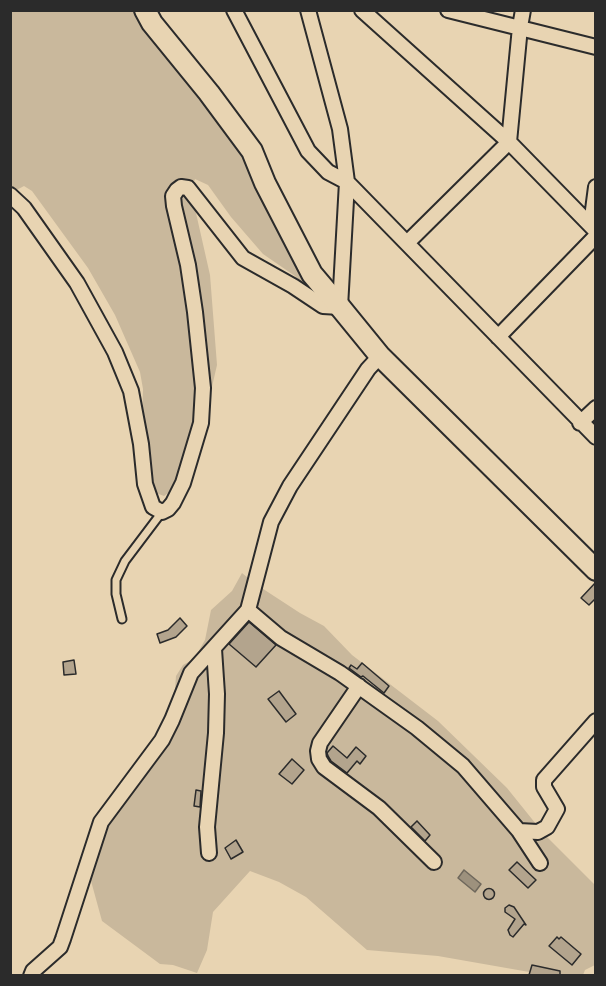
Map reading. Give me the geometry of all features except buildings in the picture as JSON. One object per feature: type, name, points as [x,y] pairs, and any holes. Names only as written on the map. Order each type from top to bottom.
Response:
[{"type":"street","points":[[146,10],[152,23],[209,93],[252,151],[312,274],[339,308],[380,356],[596,570]]},
{"type":"street","points":[[234,10],[308,151],[328,172],[347,182],[596,437]]},
{"type":"street","points":[[308,10],[340,129],[347,182],[339,308]]},
{"type":"street","points":[[362,10],[509,141],[596,231]]},
{"type":"street","points":[[448,10],[596,47]]},
{"type":"street","points":[[407,243],[509,141],[523,10]]},
{"type":"street","points":[[10,195],[24,208],[77,284],[111,344],[131,391],[141,444],[145,484],[153,507],[162,512],[173,503],[183,483],[201,423],[203,388],[188,265],[174,206],[173,196],[177,190],[181,187],[188,188],[243,258],[323,306],[339,308]]},
{"type":"street","points":[[596,187],[593,210],[596,221]]},
{"type":"street","points":[[498,337],[596,236]]},
{"type":"street","points":[[31,975],[60,946],[101,822],[162,740],[191,673],[248,610],[271,522],[290,486],[368,369],[380,356]]},
{"type":"street","points":[[580,423],[596,408]]},
{"type":"street","points":[[248,610],[281,638],[359,686],[417,728],[463,766],[519,831],[540,863]]},
{"type":"street","points":[[210,853],[207,827],[216,733],[214,650]]},
{"type":"street","points":[[359,686],[320,743],[319,759],[324,767],[379,808],[434,862]]},
{"type":"street","points":[[519,831],[538,832],[548,826],[557,809],[544,787],[544,780],[596,721]]},
{"type":"lane","points":[[122,619],[116,594],[116,580],[125,561],[162,512]]},
{"type":"shaded area","points":[[11,11],[137,11],[240,151],[306,271],[310,298],[295,276],[263,254],[231,217],[208,185],[195,179],[191,191],[210,275],[217,365],[196,456],[171,491],[164,496],[151,491],[142,419],[143,389],[140,372],[115,315],[88,268],[32,191],[24,186],[11,193]]},
{"type":"shaded area","points":[[242,573],[300,613],[324,626],[352,655],[438,721],[507,788],[544,834],[595,885],[595,965],[585,970],[583,975],[540,975],[438,956],[367,950],[306,897],[279,882],[250,871],[213,912],[207,950],[197,973],[173,965],[160,964],[102,921],[88,870],[95,838],[153,743],[174,703],[176,676],[183,665],[194,659],[205,640],[211,610],[232,591]]},
{"type":"shaded area","points":[[464,870],[481,884],[475,892],[458,878]]}]
